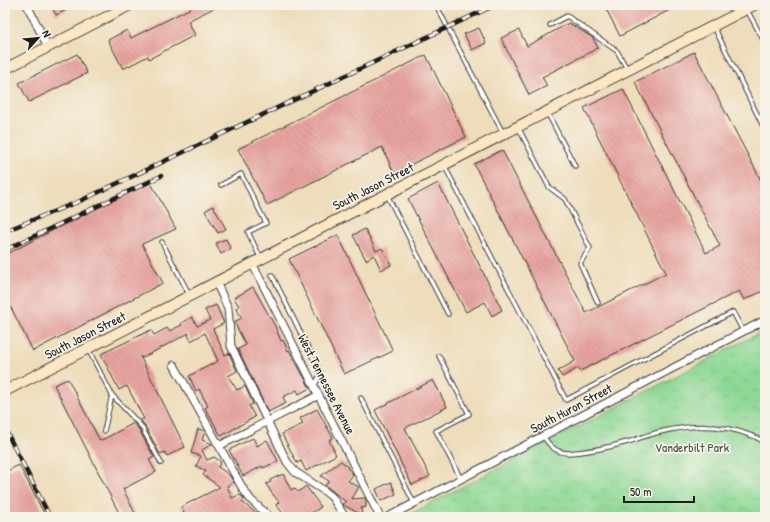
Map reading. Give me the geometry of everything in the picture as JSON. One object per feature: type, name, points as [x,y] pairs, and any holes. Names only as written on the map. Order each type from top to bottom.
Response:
[{"type":"street","points":[[27,5],[48,47]]},
{"type":"street","points":[[5,69],[114,11],[130,5]]},
{"type":"street","name":"South Jason Street","points":[[5,391],[256,260],[750,7]]},
{"type":"street","name":"West Tennessee Avenue","points":[[256,260],[314,386],[380,517]]},
{"type":"street","points":[[216,282],[228,308],[230,346],[287,462],[295,472],[323,490],[332,498],[345,517]]},
{"type":"street","name":"South Huron Street","points":[[388,517],[765,320]]},
{"type":"street","points":[[174,365],[243,489],[251,500],[270,517]]},
{"type":"street","points":[[219,446],[319,395]]},
{"type":"lane","points":[[436,5],[503,134]]},
{"type":"lane","points":[[750,7],[765,43]]},
{"type":"lane","points":[[550,25],[567,16],[617,51],[628,70]]},
{"type":"lane","points":[[713,26],[765,130]]},
{"type":"lane","points":[[547,112],[575,166]]},
{"type":"lane","points":[[518,126],[549,187],[565,199],[590,248],[580,263],[598,302]]},
{"type":"lane","points":[[444,164],[566,400],[733,312],[743,331]]},
{"type":"lane","points":[[221,185],[241,174],[266,223],[248,232],[256,260]]},
{"type":"lane","points":[[386,194],[448,314]]},
{"type":"lane","points":[[162,242],[190,295]]},
{"type":"lane","points":[[272,275],[321,374],[314,386]]},
{"type":"lane","points":[[88,348],[112,395],[140,426],[161,463]]},
{"type":"lane","points":[[439,356],[469,414],[436,431],[461,479]]},
{"type":"lane","points":[[104,431],[112,395]]},
{"type":"lane","points":[[361,398],[414,503]]},
{"type":"lane","points":[[543,435],[554,449],[567,453],[626,442],[662,431],[699,427],[717,427],[735,430],[750,434],[765,442]]},
{"type":"green space","name":"Vanderbilt Park","points":[[765,330],[765,517],[405,517],[437,500]]},
{"type":"building","points":[[51,5],[77,5],[56,15]]},
{"type":"building","points":[[189,5],[220,5],[188,21],[195,35],[149,59],[148,56],[123,69],[108,40],[127,30],[131,38],[191,8]]},
{"type":"building","points":[[604,5],[679,5],[620,36]]},
{"type":"building","points":[[569,23],[593,38],[598,48],[542,77],[547,86],[529,95],[501,38],[519,30],[527,46]]},
{"type":"building","points":[[479,28],[486,43],[472,50],[464,34]]},
{"type":"building","points":[[694,52],[765,188],[765,290],[744,300],[739,291],[580,371],[578,368],[562,377],[558,371],[575,361],[474,164],[502,150],[586,313],[666,273],[584,108],[623,89],[706,253],[720,246],[635,82]]},
{"type":"building","points":[[77,54],[87,73],[29,102],[19,83]]},
{"type":"building","points":[[426,55],[466,137],[394,173],[382,147],[267,205],[238,149]]},
{"type":"building","points":[[151,183],[176,229],[142,244],[163,283],[33,351],[5,296],[5,255],[69,222],[70,223],[99,206]]},
{"type":"building","points":[[438,183],[502,310],[492,316],[485,302],[466,312],[408,199]]},
{"type":"building","points":[[213,206],[226,229],[218,233],[205,211]]},
{"type":"building","points":[[365,229],[376,251],[382,248],[391,265],[381,270],[374,255],[366,260],[353,235]]},
{"type":"building","points":[[338,235],[393,351],[344,374],[289,259]]},
{"type":"building","points":[[226,239],[231,249],[221,254],[216,243]]},
{"type":"building","points":[[253,287],[275,326],[281,341],[283,340],[310,388],[299,394],[297,390],[283,397],[286,403],[268,412],[238,349],[246,345],[234,322],[242,318],[236,308],[239,306],[234,298]]},
{"type":"building","points":[[216,305],[224,323],[213,329],[225,355],[229,353],[237,371],[228,376],[237,390],[245,386],[253,404],[249,406],[255,417],[221,436],[205,408],[208,406],[199,389],[196,391],[189,376],[218,361],[205,333],[191,341],[188,335],[189,333],[142,358],[140,356],[185,447],[167,456],[165,452],[160,454],[144,424],[140,420],[144,419],[127,386],[119,390],[101,354],[151,330],[154,335],[167,328],[169,331],[182,325],[181,323],[192,317],[197,326],[210,320],[205,310]]},
{"type":"building","points":[[68,379],[100,441],[134,423],[154,457],[149,460],[156,472],[123,489],[137,517],[121,517],[54,385]]},
{"type":"building","points":[[433,380],[447,407],[405,428],[430,476],[412,485],[375,410]]},
{"type":"building","points":[[317,409],[333,438],[329,440],[336,455],[306,471],[301,461],[297,463],[282,434],[303,424],[300,418]]},
{"type":"building","points":[[198,429],[205,431],[202,440],[212,444],[202,450],[207,460],[214,457],[221,462],[218,467],[229,475],[234,482],[227,486],[232,498],[239,495],[243,497],[244,499],[242,502],[261,517],[186,517],[181,507],[220,487],[203,475],[206,471],[196,466],[201,456],[191,453]]},
{"type":"building","points":[[253,438],[257,446],[267,440],[278,461],[263,468],[262,466],[243,476],[229,450]]},
{"type":"building","points":[[341,461],[348,467],[347,468],[353,475],[348,481],[359,487],[352,499],[365,498],[366,500],[366,507],[361,508],[362,515],[343,505],[342,504],[346,502],[325,485],[329,481],[321,476]]},
{"type":"building","points":[[19,465],[46,517],[5,517],[5,472]]},
{"type":"building","points":[[283,474],[291,490],[294,488],[298,492],[306,486],[321,507],[306,517],[286,517],[276,505],[279,502],[266,484],[271,482],[270,480]]},
{"type":"building","points":[[391,482],[396,494],[381,501],[376,489]]},
{"type":"railway","points":[[5,231],[80,201],[495,5]]},
{"type":"railway","points":[[5,250],[161,176]]},
{"type":"railway","points":[[5,429],[50,517]]}]
